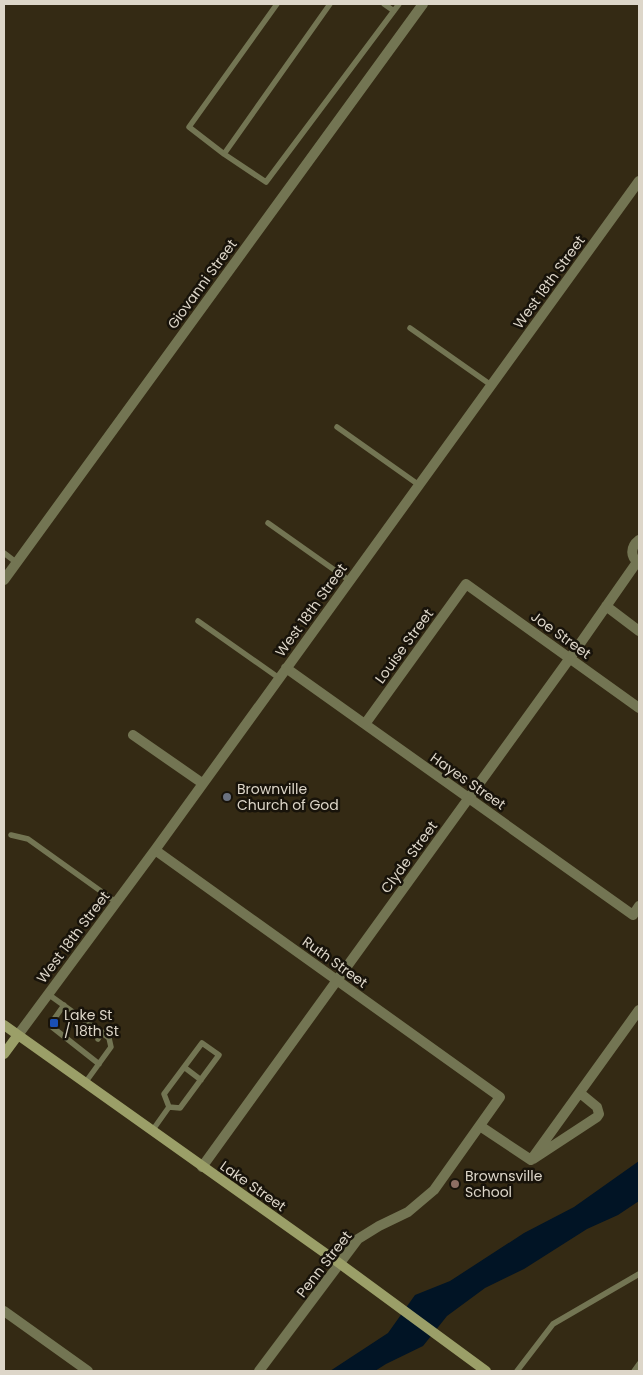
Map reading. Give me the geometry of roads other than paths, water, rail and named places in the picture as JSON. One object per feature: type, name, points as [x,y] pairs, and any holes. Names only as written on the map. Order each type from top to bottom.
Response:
[{"type":"street","name":"Giovanni Street","points":[[4,580],[422,4]]},
{"type":"street","name":"West 18th Street","points":[[4,1054],[350,581],[639,181]]},
{"type":"street","name":"Clyde Street","points":[[202,1167],[638,562],[634,558],[632,549],[639,540]]},
{"type":"street","name":"Joe Street","points":[[466,584],[639,708]]},
{"type":"street","name":"Louise Street","points":[[365,724],[466,584]]},
{"type":"street","points":[[606,606],[639,631]]},
{"type":"street","name":"Hayes Street","points":[[286,668],[469,798],[636,911]]},
{"type":"street","points":[[134,735],[202,783]]},
{"type":"street","name":"Ruth Street","points":[[154,850],[500,1097]]},
{"type":"street","points":[[531,1160],[639,1010]]},
{"type":"street","name":"Lake Street","points":[[4,1025],[339,1263],[486,1371]]},
{"type":"street","points":[[531,1160],[597,1117],[597,1107],[580,1093]]},
{"type":"street","name":"Penn Street","points":[[259,1371],[358,1239],[408,1212],[434,1190],[500,1097]]},
{"type":"street","points":[[480,1126],[531,1160]]},
{"type":"street","points":[[4,1311],[88,1371]]},
{"type":"lane","points":[[277,4],[189,127],[224,154],[266,182],[399,4]]},
{"type":"lane","points":[[224,154],[330,4]]},
{"type":"lane","points":[[384,4],[394,10]]},
{"type":"lane","points":[[410,328],[491,385]]},
{"type":"lane","points":[[336,426],[419,484]]},
{"type":"lane","points":[[268,523],[350,581]]},
{"type":"lane","points":[[4,553],[16,563]]},
{"type":"lane","points":[[198,621],[279,678]]},
{"type":"lane","points":[[11,835],[28,839],[116,902]]},
{"type":"lane","points":[[48,994],[109,1038],[111,1047],[85,1083]]},
{"type":"lane","points":[[64,1005],[52,1022],[52,1027],[99,1064]]},
{"type":"lane","points":[[76,1023],[80,1017]]},
{"type":"lane","points":[[87,1031],[92,1025]]},
{"type":"lane","points":[[65,1039],[70,1032]]},
{"type":"lane","points":[[98,1039],[102,1032]]},
{"type":"lane","points":[[76,1047],[80,1040]]},
{"type":"lane","points":[[202,1043],[219,1055],[180,1108],[169,1107],[164,1094],[202,1043]]},
{"type":"lane","points":[[86,1054],[91,1048]]},
{"type":"lane","points":[[184,1067],[201,1080]]},
{"type":"lane","points":[[152,1131],[169,1107]]},
{"type":"lane","points":[[517,1371],[553,1324],[639,1274]]},
{"type":"lane","points":[[634,1371],[639,1364]]},
{"type":"water","points":[[639,1161],[639,1201],[618,1215],[587,1229],[524,1269],[485,1288],[447,1316],[423,1346],[375,1371],[330,1371],[388,1333],[415,1295],[450,1281],[524,1233],[574,1207]]},
{"type":"place","name":"Brownville Church of God","points":[[227,797]]},
{"type":"place","name":"Lake St / 18th St","points":[[54,1023]]},
{"type":"place","name":"Brownsville School","points":[[455,1184]]}]
